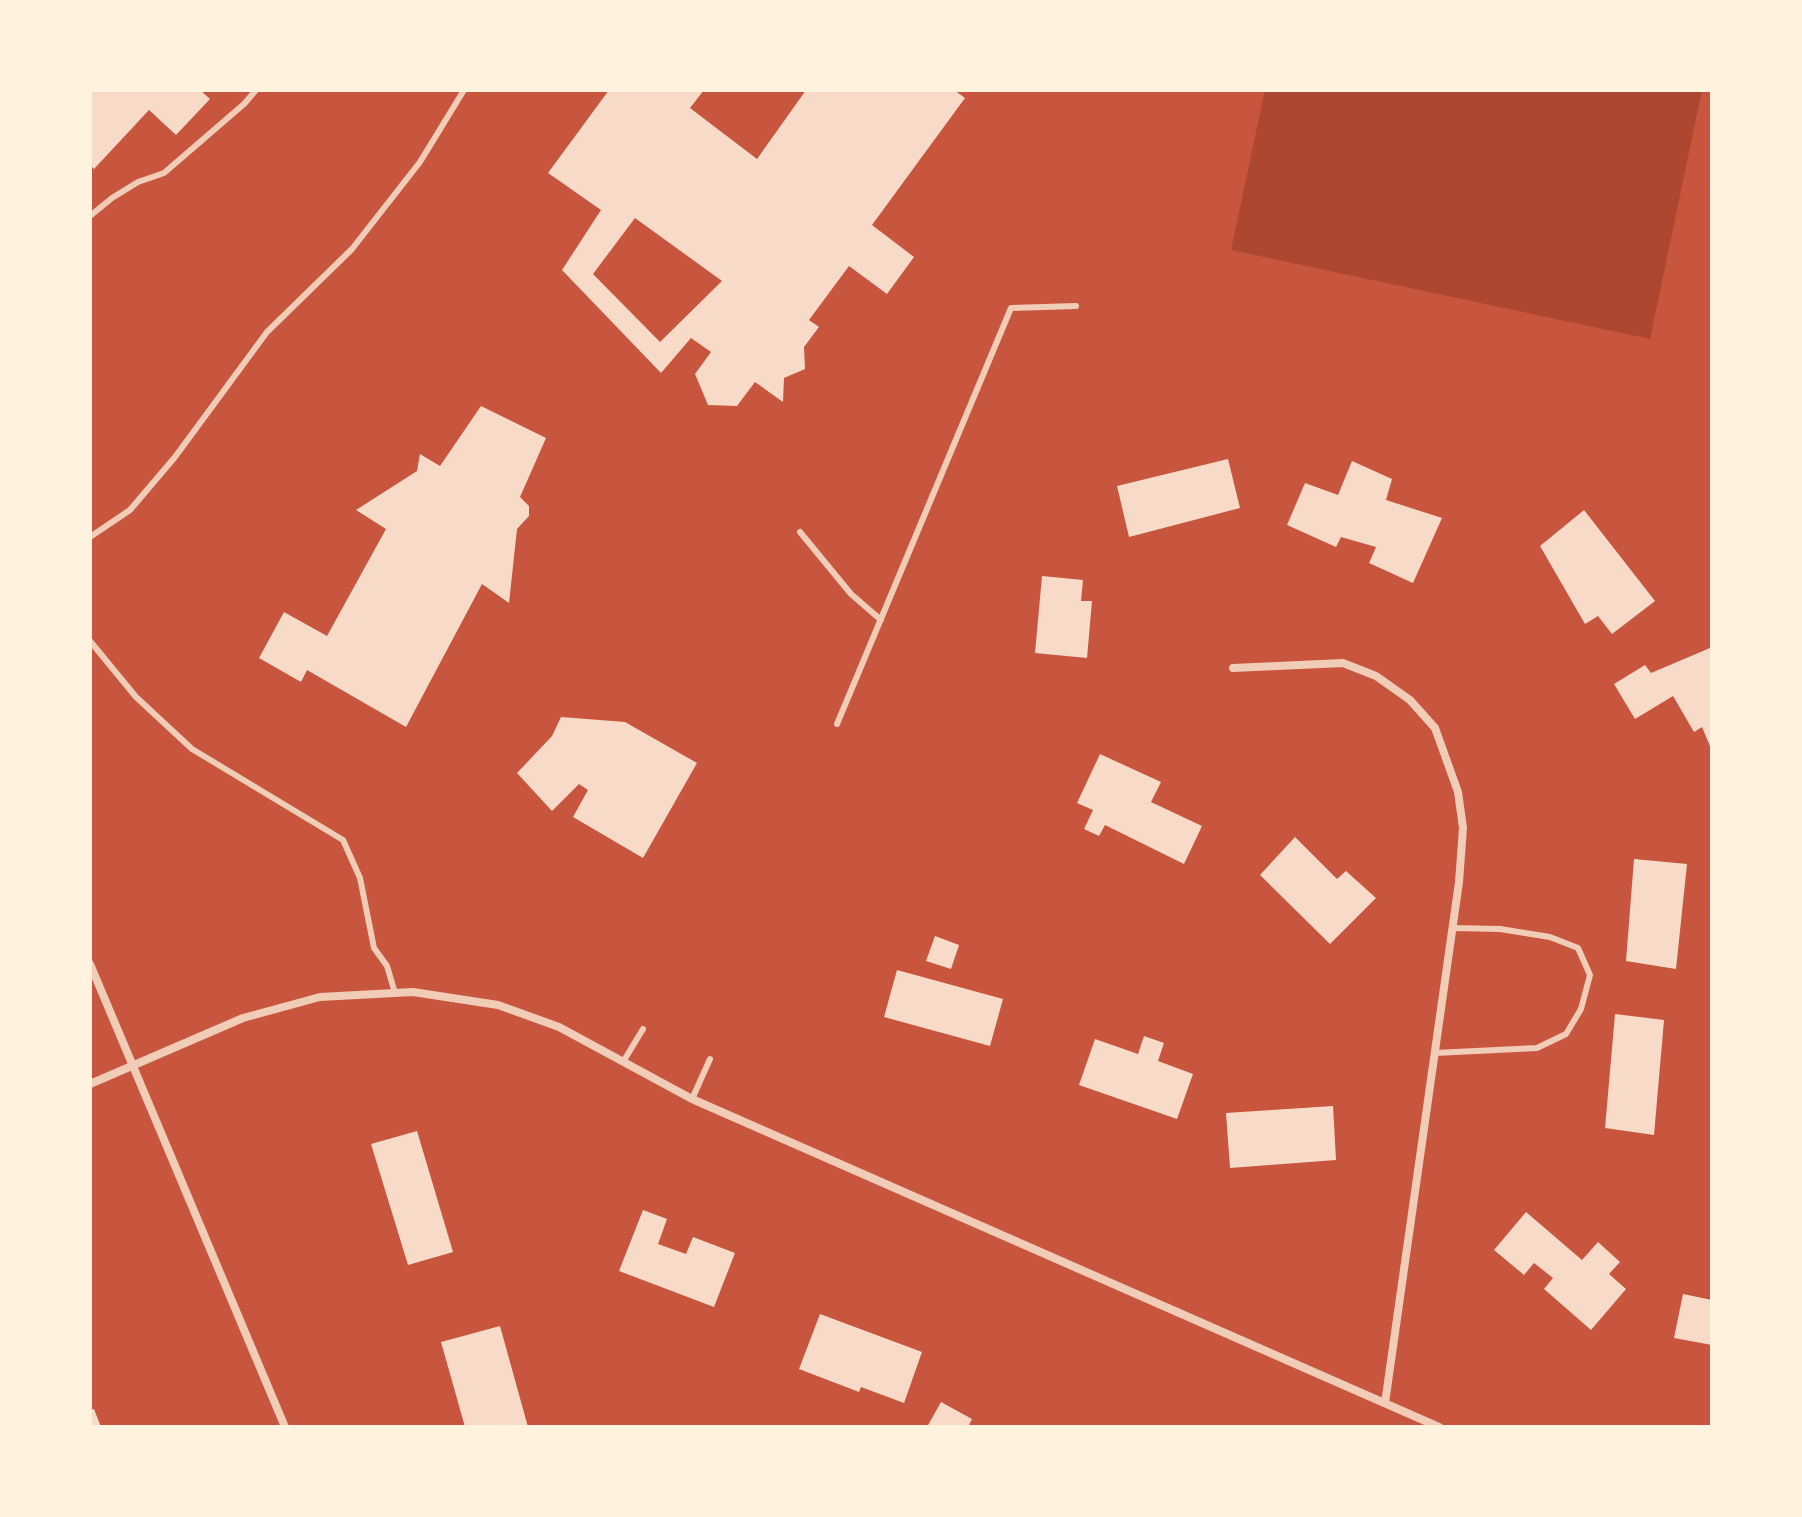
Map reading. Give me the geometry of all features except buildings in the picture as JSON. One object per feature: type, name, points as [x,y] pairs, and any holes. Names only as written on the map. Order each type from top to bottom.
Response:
[{"type":"street","points":[[1233,668],[1343,663],[1376,676],[1410,700],[1435,728],[1458,792],[1463,828],[1452,928],[1385,1403]]},
{"type":"street","points":[[90,964],[285,1427]]},
{"type":"street","points":[[90,1084],[243,1018],[320,997],[413,992],[498,1005],[559,1027],[692,1099],[1439,1427]]},
{"type":"lane","points":[[90,216],[138,182],[164,173],[256,90]]},
{"type":"lane","points":[[90,537],[130,510],[175,457],[267,332],[352,249],[420,162],[464,90]]},
{"type":"lane","points":[[837,724],[1011,308],[1076,306]]},
{"type":"lane","points":[[800,532],[851,594],[881,620]]},
{"type":"lane","points":[[90,641],[136,697],[192,749],[343,840],[360,878],[374,948],[387,966],[395,993]]},
{"type":"lane","points":[[1435,1053],[1537,1048],[1566,1034],[1581,1009],[1590,975],[1578,948],[1550,937],[1500,929],[1452,928]]},
{"type":"lane","points":[[623,1062],[643,1029]]},
{"type":"lane","points":[[692,1099],[710,1059]]},
{"type":"shaded area","points":[[1265,90],[1702,90],[1650,339],[1231,250]]}]
